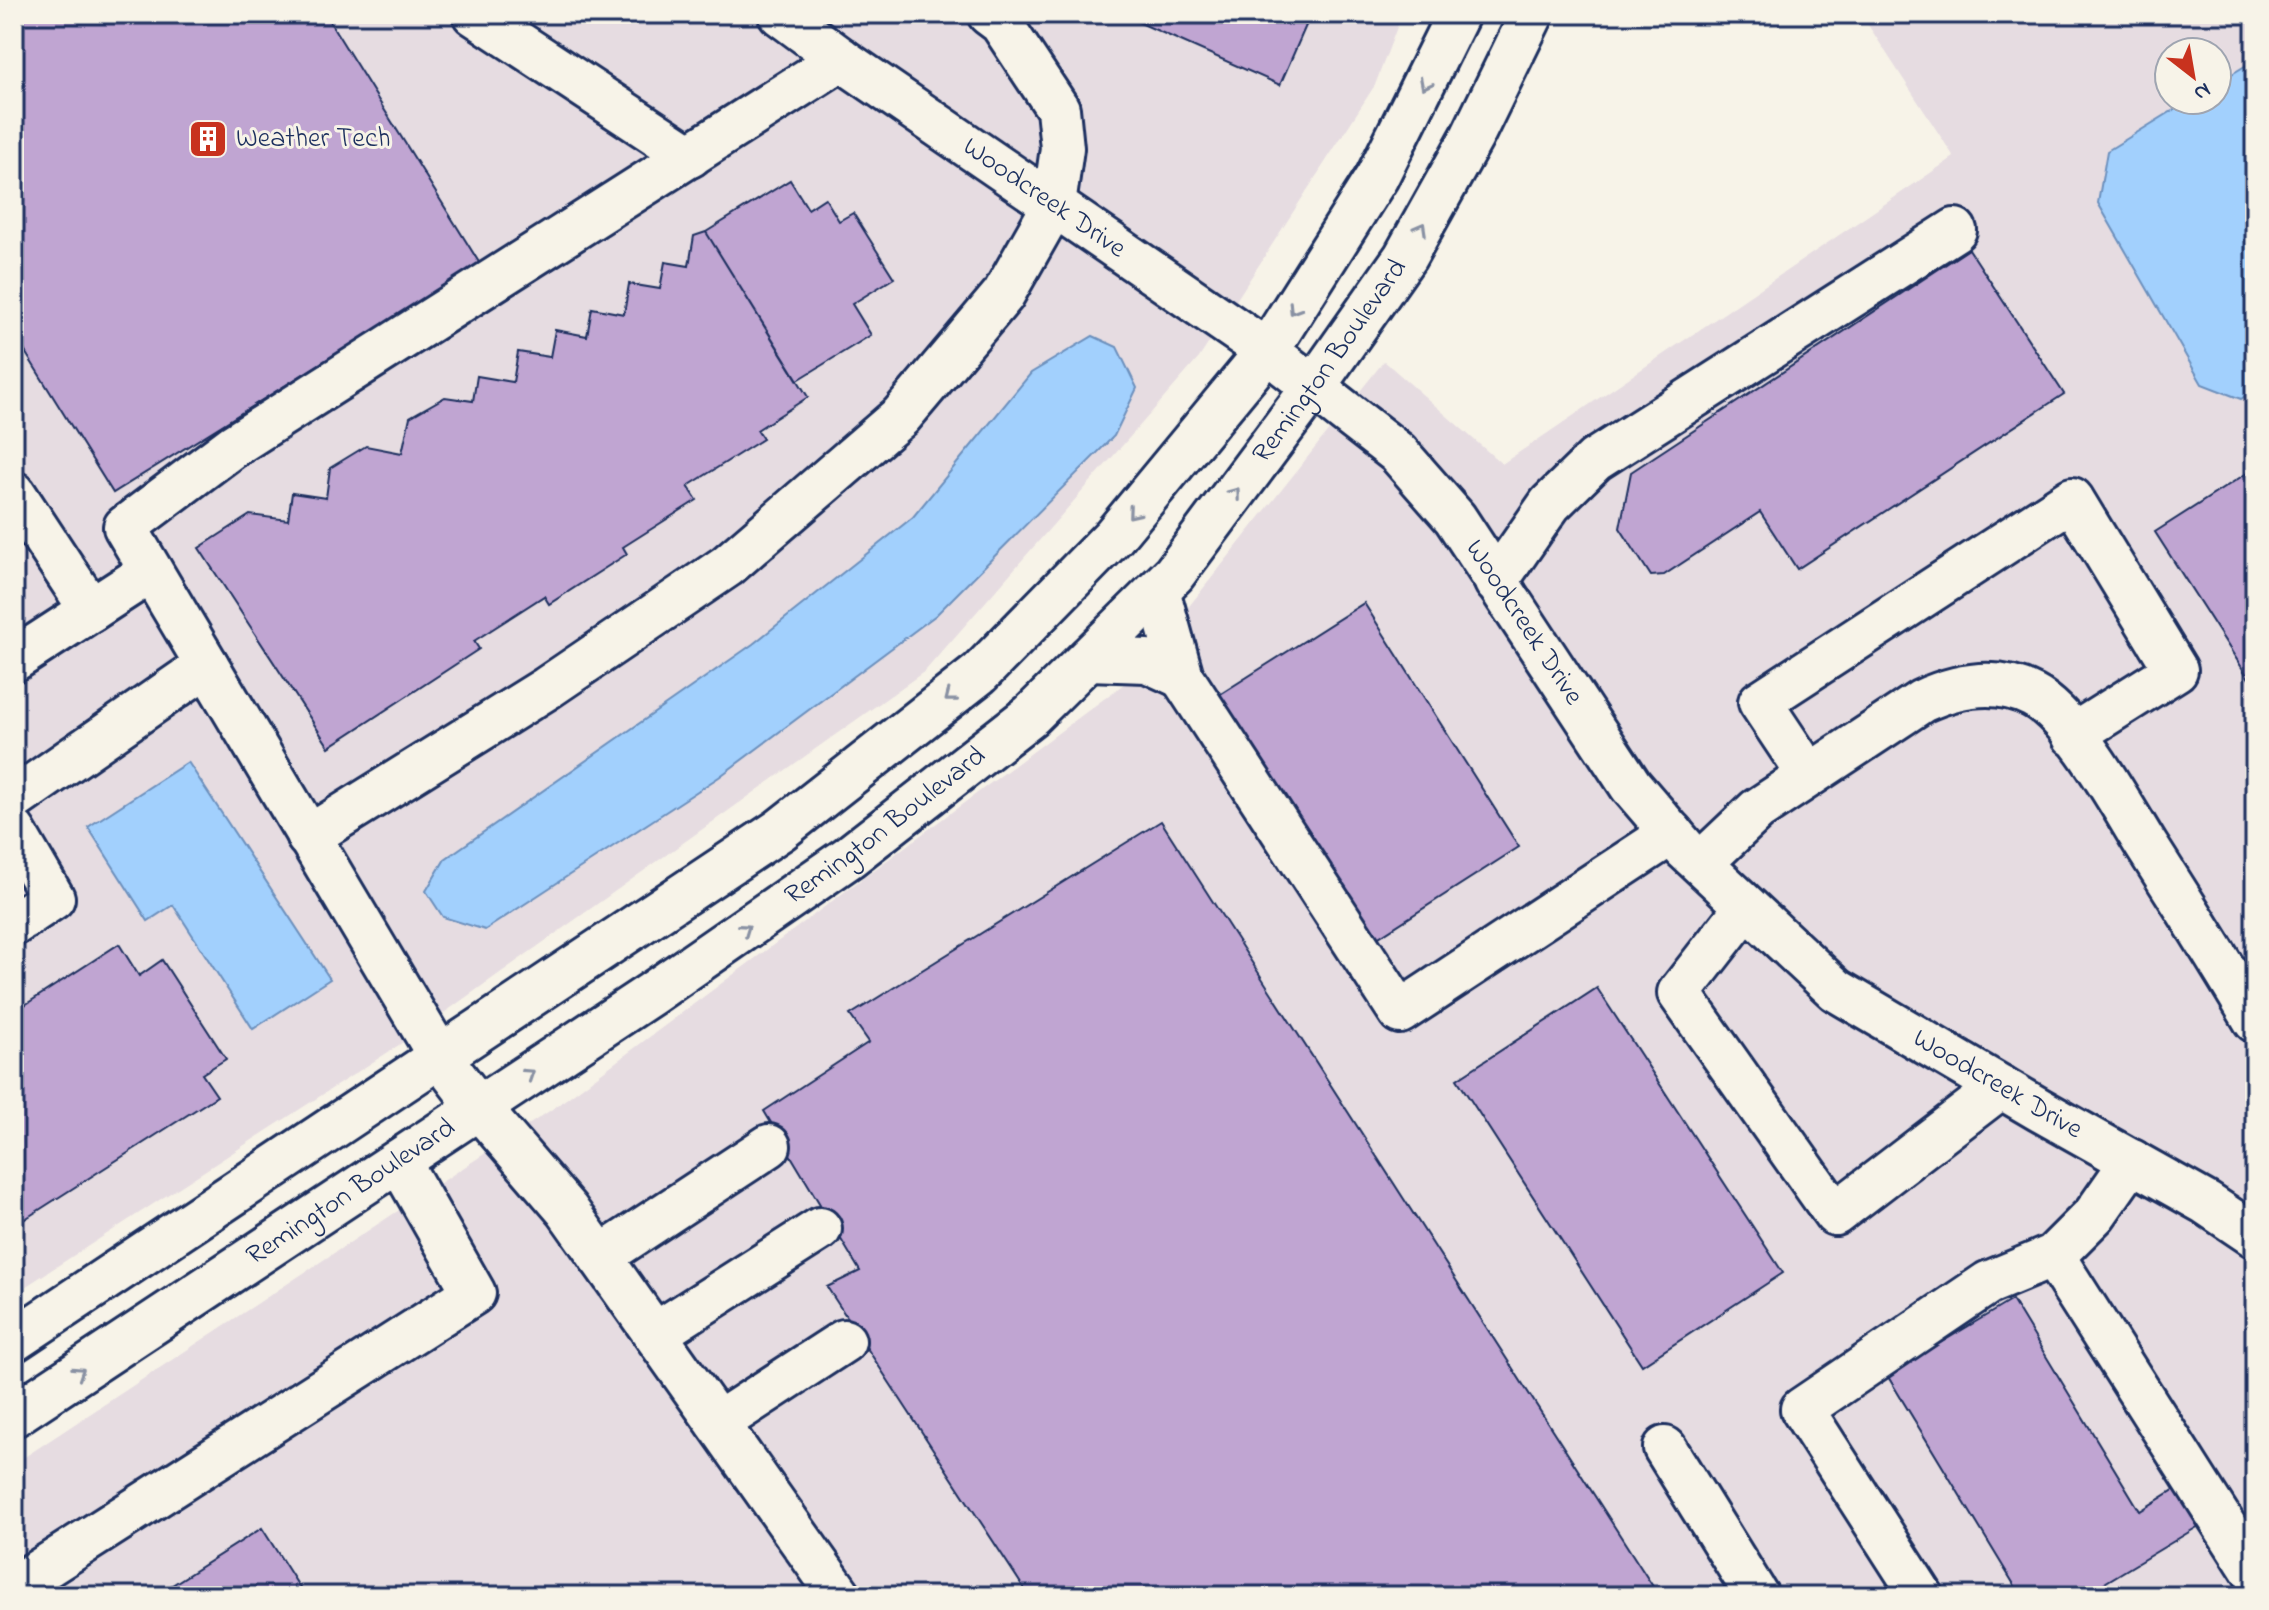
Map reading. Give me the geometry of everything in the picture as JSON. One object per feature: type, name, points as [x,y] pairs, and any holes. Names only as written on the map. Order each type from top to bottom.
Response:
[{"type":"street","points":[[474,14],[690,156]]},
{"type":"street","name":"Woodcreek Drive","points":[[780,14],[1315,385],[1398,453],[1455,518],[1631,786],[1701,863],[1836,990],[2206,1203],[2255,1236]]},
{"type":"street","points":[[308,837],[547,688],[727,566],[901,416],[1003,295],[1054,205],[1062,148],[1058,109],[1001,23],[989,14]]},
{"type":"street","name":"Remington Boulevard","points":[[14,1340],[780,830],[980,673],[1114,536],[1267,351],[1377,177],[1458,14]]},
{"type":"street","name":"Remington Boulevard","points":[[14,1415],[651,994],[849,857],[1031,715],[1174,574],[1315,385],[1405,257],[1472,137],[1532,14]]},
{"type":"street","points":[[840,1596],[567,1210],[479,1108],[440,1057],[125,527],[233,446],[841,59]]},
{"type":"street","points":[[1496,582],[1550,504],[1595,460],[1955,230]]},
{"type":"street","points":[[1808,774],[1760,702],[2072,499],[2176,670],[2073,735]]},
{"type":"street","points":[[20,516],[91,610]]},
{"type":"street","points":[[14,660],[151,571]]},
{"type":"street","points":[[1158,590],[1182,677],[1400,1012],[1672,833]]},
{"type":"street","points":[[1088,659],[1147,661],[1182,677]]},
{"type":"street","points":[[14,799],[207,665]]},
{"type":"street","points":[[1701,863],[1757,810],[1922,701],[1949,689],[1981,685],[2013,687],[2036,698],[2053,711],[2073,735],[2242,969],[2255,1021]]},
{"type":"street","points":[[14,831],[53,898],[14,924]]},
{"type":"street","points":[[1746,907],[1679,993],[1835,1214],[2001,1087]]},
{"type":"street","points":[[600,1257],[769,1146]]},
{"type":"street","points":[[14,1587],[474,1293],[399,1161]]},
{"type":"street","points":[[1922,1596],[1802,1409],[1988,1283],[2053,1256],[2095,1214],[2132,1161]]},
{"type":"street","points":[[655,1334],[820,1229]]},
{"type":"street","points":[[2053,1256],[2255,1574]]},
{"type":"street","points":[[718,1423],[844,1341]]},
{"type":"street","points":[[1665,1448],[1757,1596]]},
{"type":"street","points":[[2237,1596],[2255,1584]]},
{"type":"shaded area","points":[[14,14],[1402,14],[1375,85],[1199,358],[925,671],[396,1047],[14,1294]]},
{"type":"shaded area","points":[[1861,14],[2255,14],[2255,1596],[14,1596],[14,1464],[554,1108],[1132,678],[1384,361],[1502,464],[1954,157]]},
{"type":"water","points":[[2255,60],[2255,389],[2241,399],[2202,384],[2098,203],[2107,151],[2164,116],[2233,116],[2233,73]]},
{"type":"water","points":[[1093,336],[1117,347],[1137,388],[1114,436],[936,615],[719,777],[485,930],[443,917],[426,891],[445,859],[753,644],[913,517],[1031,373]]},
{"type":"water","points":[[188,762],[330,979],[253,1029],[173,905],[148,921],[88,827]]},
{"type":"building","name":"Weather Tech","points":[[14,14],[325,14],[480,264],[113,493],[14,334]]},
{"type":"building","points":[[1120,14],[1311,14],[1280,85]]},
{"type":"building","points":[[790,180],[808,209],[825,198],[839,221],[853,213],[894,278],[852,304],[871,335],[798,380],[706,232]]},
{"type":"building","points":[[706,232],[808,397],[757,430],[763,439],[688,486],[697,500],[623,547],[627,554],[549,604],[544,596],[474,641],[479,649],[329,747],[199,548],[250,515],[288,520],[292,493],[326,498],[330,468],[366,446],[402,453],[410,417],[445,397],[473,401],[477,376],[513,382],[518,352],[550,357],[555,330],[587,336],[592,308],[624,314],[629,284],[660,289],[665,262],[689,266],[694,236]]},
{"type":"building","points":[[1969,249],[2064,394],[1797,569],[1760,512],[1664,575],[1651,576],[1620,528],[1631,472]]},
{"type":"building","points":[[2255,468],[2255,688],[2155,532]]},
{"type":"building","points":[[1364,603],[1519,847],[1374,940],[1219,695]]},
{"type":"building","points":[[1161,821],[1659,1596],[1029,1596],[827,1287],[860,1271],[764,1111],[869,1042],[850,1015]]},
{"type":"building","points":[[119,944],[139,976],[162,960],[226,1059],[202,1074],[217,1096],[14,1226],[14,1012]]},
{"type":"building","points":[[1597,988],[1783,1273],[1642,1365],[1457,1079]]},
{"type":"building","points":[[2012,1300],[2140,1511],[2177,1488],[2199,1526],[2083,1596],[2021,1596],[1887,1375]]},
{"type":"building","points":[[262,1528],[305,1596],[155,1596]]},
{"type":"place","name":"Weather Tech","points":[[208,139]]}]
